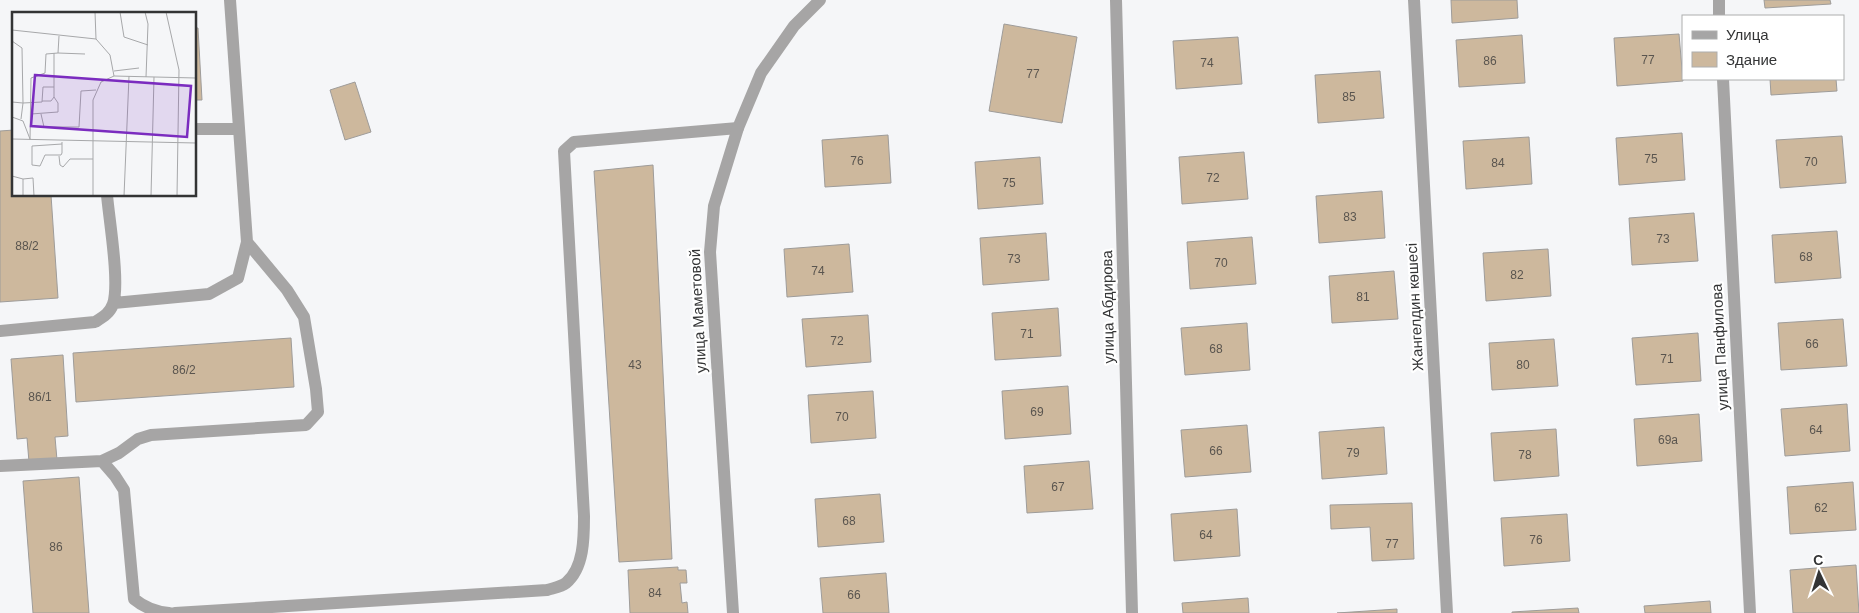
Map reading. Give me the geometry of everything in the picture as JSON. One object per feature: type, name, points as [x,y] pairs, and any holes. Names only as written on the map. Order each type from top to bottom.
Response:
[{"type":"street","points":[[114,303],[209,294],[238,278],[247,242],[230,0]]},
{"type":"street","name":"улица Маметовой","points":[[733,613],[710,252],[714,206],[738,128],[761,74],[794,26],[820,0]]},
{"type":"street","name":"улица Абдирова","points":[[1116,0],[1132,613]]},
{"type":"street","name":"Жангелдин көшесі","points":[[1414,0],[1447,613]]},
{"type":"street","points":[[1719,0],[1720,15]]},
{"type":"street","name":"улица Панфилова","points":[[1723,80],[1750,613]]},
{"type":"street","points":[[175,613],[547,590],[565,584],[579,562],[584,541],[584,516],[564,151],[574,142],[738,128]]},
{"type":"street","points":[[196,130],[240,129]]},
{"type":"street","points":[[0,331],[94,322],[107,315],[114,303],[115,279],[107,196]]},
{"type":"street","points":[[0,466],[102,461],[119,453],[138,439],[151,434],[306,425],[318,412],[304,317],[288,290],[247,242]]},
{"type":"street","points":[[102,461],[116,476],[124,490],[134,599],[154,612],[169,613]]},
{"type":"building","points":[[1451,0],[1517,0],[1518,18],[1452,23]]},
{"type":"building","points":[[1764,0],[1830,0],[1831,4],[1765,8]]},
{"type":"building","points":[[1004,24],[1077,37],[1062,123],[989,111]]},
{"type":"building","points":[[196,28],[198,28],[202,100],[196,100]]},
{"type":"building","points":[[1679,34],[1683,81],[1617,86],[1614,38]]},
{"type":"building","points":[[1522,35],[1525,83],[1459,87],[1456,40]]},
{"type":"building","points":[[1238,37],[1242,84],[1176,89],[1173,41]]},
{"type":"building","points":[[1380,71],[1384,118],[1318,123],[1315,75]]},
{"type":"building","points":[[1770,80],[1836,80],[1837,91],[1771,95]]},
{"type":"building","points":[[355,82],[371,132],[345,140],[330,90]]},
{"type":"building","points":[[12,130],[12,196],[51,196],[58,298],[0,302],[0,131]]},
{"type":"building","points":[[1682,133],[1685,180],[1619,185],[1616,138]]},
{"type":"building","points":[[888,135],[891,183],[825,187],[822,140]]},
{"type":"building","points":[[1842,136],[1846,183],[1780,188],[1776,140]]},
{"type":"building","points":[[1529,137],[1532,184],[1466,189],[1463,141]]},
{"type":"building","points":[[1244,152],[1248,199],[1182,204],[1179,157]]},
{"type":"building","points":[[1040,157],[1043,204],[978,209],[975,162]]},
{"type":"building","points":[[653,165],[672,559],[619,562],[594,171]]},
{"type":"building","points":[[1382,191],[1385,238],[1319,243],[1316,196]]},
{"type":"building","points":[[1694,213],[1698,261],[1632,265],[1629,218]]},
{"type":"building","points":[[1837,231],[1841,278],[1775,283],[1772,235]]},
{"type":"building","points":[[1046,233],[1049,280],[983,285],[980,238]]},
{"type":"building","points":[[1252,237],[1256,284],[1190,289],[1187,242]]},
{"type":"building","points":[[849,244],[853,292],[787,297],[784,249]]},
{"type":"building","points":[[1548,249],[1551,296],[1486,301],[1483,253]]},
{"type":"building","points":[[1394,271],[1398,319],[1332,323],[1329,276]]},
{"type":"building","points":[[1058,308],[1061,356],[995,360],[992,313]]},
{"type":"building","points":[[868,315],[871,362],[806,367],[802,319]]},
{"type":"building","points":[[1843,319],[1847,366],[1781,370],[1778,323]]},
{"type":"building","points":[[1247,323],[1250,370],[1185,375],[1181,328]]},
{"type":"building","points":[[1698,333],[1701,381],[1636,385],[1632,338]]},
{"type":"building","points":[[291,338],[294,387],[76,402],[73,353]]},
{"type":"building","points":[[1554,339],[1558,386],[1492,390],[1489,343]]},
{"type":"building","points":[[63,355],[68,436],[55,437],[57,460],[29,462],[27,438],[17,439],[11,359]]},
{"type":"building","points":[[1068,386],[1071,434],[1005,439],[1002,391]]},
{"type":"building","points":[[873,391],[876,438],[811,443],[808,395]]},
{"type":"building","points":[[1847,404],[1850,451],[1785,456],[1781,409]]},
{"type":"building","points":[[1699,414],[1702,461],[1637,466],[1634,419]]},
{"type":"building","points":[[1247,425],[1251,472],[1185,477],[1181,430]]},
{"type":"building","points":[[1384,427],[1387,474],[1322,479],[1319,432]]},
{"type":"building","points":[[1556,429],[1559,476],[1494,481],[1491,433]]},
{"type":"building","points":[[1089,461],[1093,509],[1027,513],[1024,466]]},
{"type":"building","points":[[79,477],[89,613],[33,613],[23,481]]},
{"type":"building","points":[[1853,482],[1856,530],[1790,534],[1787,487]]},
{"type":"building","points":[[880,494],[884,542],[818,547],[815,499]]},
{"type":"building","points":[[1412,503],[1414,559],[1372,561],[1370,527],[1331,529],[1330,505]]},
{"type":"building","points":[[1237,509],[1240,556],[1174,561],[1171,514]]},
{"type":"building","points":[[1567,514],[1570,561],[1504,566],[1501,518]]},
{"type":"building","points":[[1856,565],[1859,613],[1793,613],[1790,570]]},
{"type":"building","points":[[678,567],[678,570],[686,570],[687,583],[680,583],[682,603],[687,602],[688,613],[630,613],[628,570]]},
{"type":"building","points":[[886,573],[889,613],[823,613],[820,578]]},
{"type":"building","points":[[1248,598],[1249,613],[1183,613],[1182,603]]},
{"type":"building","points":[[1710,601],[1711,613],[1645,613],[1644,606]]},
{"type":"building","points":[[1578,608],[1579,613],[1512,613],[1512,612]]},
{"type":"building","points":[[1397,609],[1397,613],[1337,613]]}]
